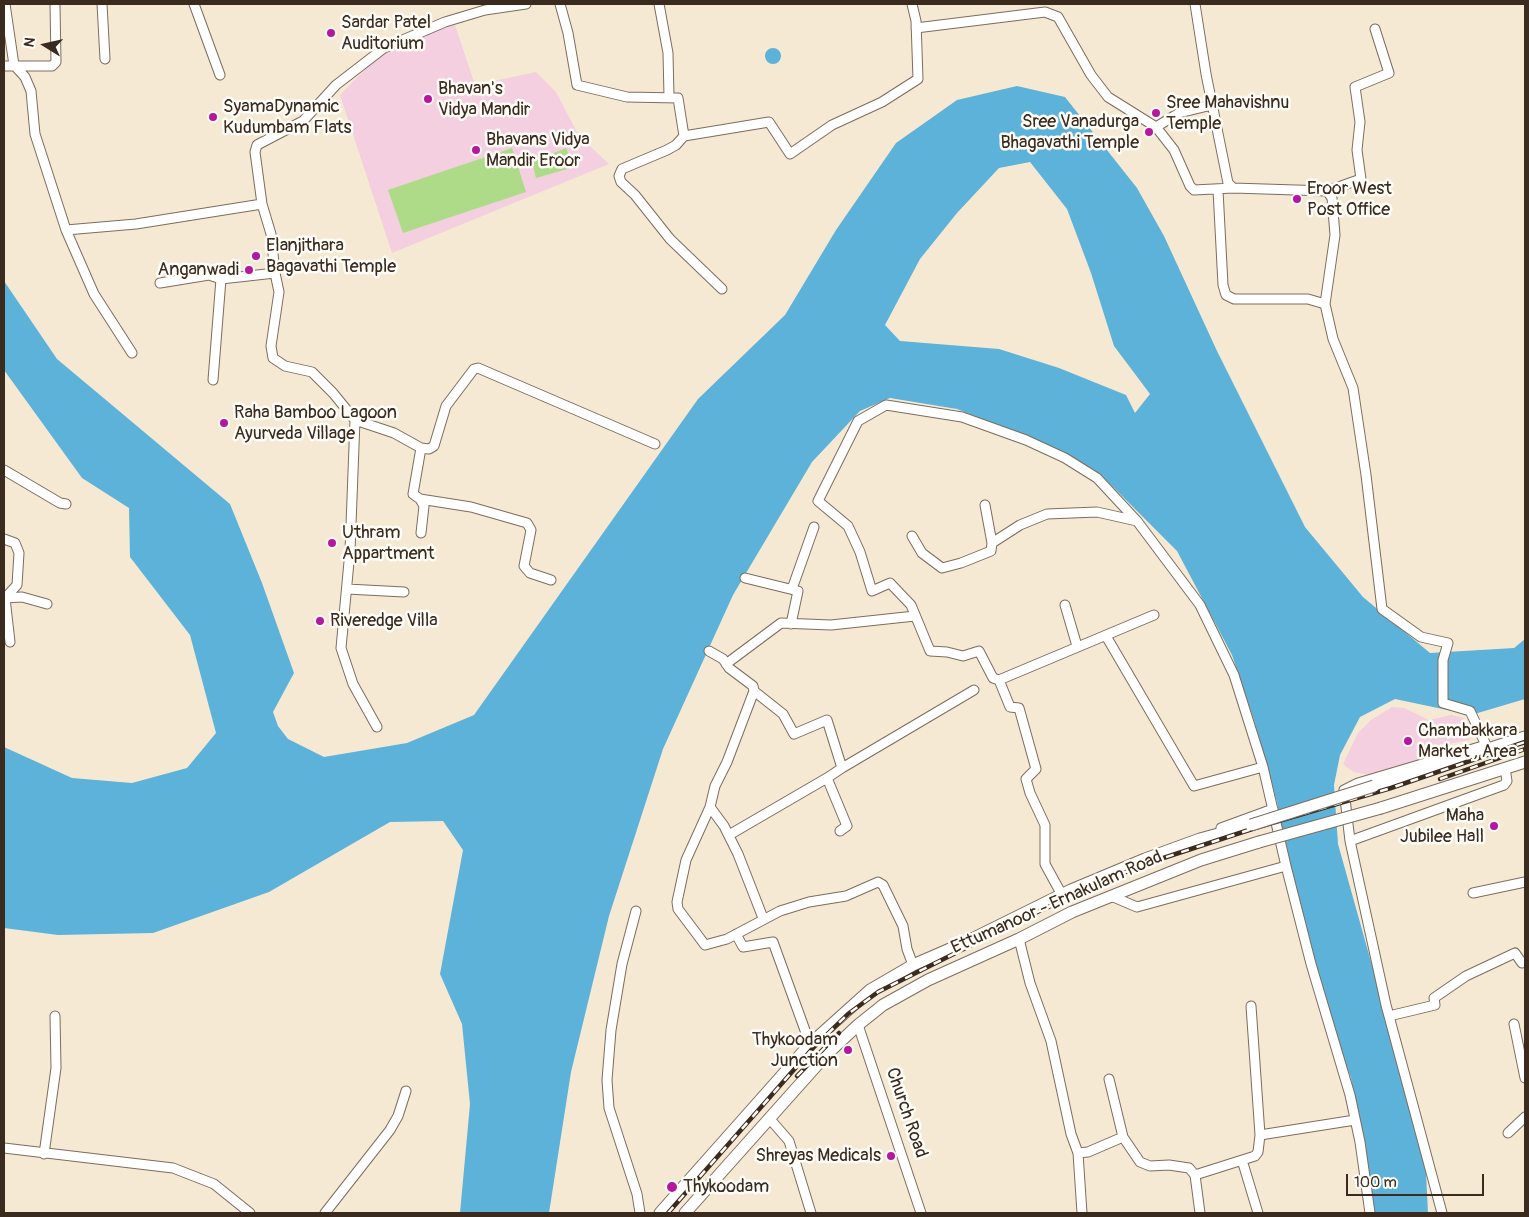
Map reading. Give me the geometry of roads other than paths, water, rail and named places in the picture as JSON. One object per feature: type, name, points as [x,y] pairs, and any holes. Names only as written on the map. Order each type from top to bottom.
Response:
[{"type":"main road","points":[[660,1213],[810,1044],[870,990],[913,965],[981,935],[1062,895],[1182,846],[1525,736]]},
{"type":"main road","name":"Ettumanoor - Ernakulam Road","points":[[685,1213],[826,1055],[858,1025],[902,993],[1111,896],[1201,860],[1381,808],[1525,762]]},
{"type":"main road","points":[[981,935],[988,952]]},
{"type":"street","points":[[6,4],[14,65],[25,77],[31,91],[35,134],[66,230],[94,294],[132,353]]},
{"type":"street","points":[[4,66],[52,66],[56,62],[54,4]]},
{"type":"street","points":[[102,4],[105,59]]},
{"type":"street","points":[[194,4],[220,75]]},
{"type":"street","points":[[526,4],[495,6],[445,22],[384,48],[336,85],[303,121],[257,145],[254,152],[262,204],[269,225],[279,292],[271,346],[273,358],[284,366],[312,372],[333,393],[355,420],[394,433],[421,448],[429,449],[434,446],[446,406],[474,369],[478,368],[655,444]]},
{"type":"street","points":[[560,4],[568,33],[577,85],[627,97],[678,98],[684,136]]},
{"type":"street","points":[[659,4],[668,53],[669,98]]},
{"type":"street","points":[[722,289],[675,245],[635,195],[621,182],[622,169],[667,150],[676,145],[684,136],[769,122],[790,154],[832,125],[882,102],[918,80],[916,28],[912,4]]},
{"type":"street","points":[[1195,4],[1212,105],[1228,183],[1233,188]]},
{"type":"street","points":[[916,28],[1045,12],[1058,17],[1091,75],[1108,97],[1156,127],[1174,150],[1190,186],[1194,190],[1233,188],[1327,191],[1361,179],[1357,150],[1360,122],[1355,87],[1389,73],[1375,29]]},
{"type":"street","points":[[1156,127],[1179,112],[1212,105]]},
{"type":"street","points":[[1218,190],[1223,285],[1226,295],[1234,299],[1308,299],[1325,304]]},
{"type":"street","points":[[1327,191],[1332,198],[1335,236],[1325,304],[1333,339],[1353,388],[1366,475],[1382,609],[1420,636],[1448,643],[1443,660],[1444,703],[1470,711],[1486,745]]},
{"type":"street","points":[[66,230],[136,224],[262,204]]},
{"type":"street","points":[[160,283],[209,275],[221,279],[276,273]]},
{"type":"street","points":[[213,380],[221,279]]},
{"type":"street","points":[[1062,895],[1045,864],[1045,825],[1030,793],[1026,778],[1036,769],[1020,708],[1010,707],[999,680],[994,678],[979,651],[963,656],[947,652],[930,651],[911,605],[890,583],[872,591],[848,526],[818,501],[858,421],[886,405],[962,417],[1026,440],[1065,458],[1097,478],[1137,521],[1200,605],[1234,675],[1263,767],[1311,964],[1355,1120],[1370,1213]]},
{"type":"street","points":[[355,420],[347,589],[341,648],[353,684],[377,727]]},
{"type":"street","points":[[421,448],[413,494],[420,499],[424,506],[421,533]]},
{"type":"street","points":[[4,470],[60,503],[66,504]]},
{"type":"street","points":[[420,499],[471,507],[527,523],[531,530],[524,566],[530,573],[551,580]]},
{"type":"street","points":[[912,536],[922,552],[942,568],[961,563],[991,551],[992,543],[985,505]]},
{"type":"street","points":[[992,543],[1020,525],[1048,514],[1097,512],[1137,521]]},
{"type":"street","points":[[792,589],[814,528]]},
{"type":"street","points":[[4,539],[15,543],[19,553],[17,585],[4,598]]},
{"type":"street","points":[[745,578],[798,590],[791,624]]},
{"type":"street","points":[[347,589],[404,592]]},
{"type":"street","points":[[4,598],[22,597],[47,604]]},
{"type":"street","points":[[4,598],[10,642]]},
{"type":"street","points":[[1065,605],[1076,646]]},
{"type":"street","points":[[999,680],[1076,646],[1106,636],[1154,615]]},
{"type":"street","points":[[726,664],[780,624],[831,626],[915,616]]},
{"type":"street","points":[[1106,636],[1194,786],[1263,767]]},
{"type":"street","points":[[710,651],[716,654],[753,686],[754,691],[783,714],[794,734],[827,720],[842,768]]},
{"type":"street","points":[[729,835],[974,690]]},
{"type":"street","points":[[754,691],[727,762],[715,786],[710,807],[686,860],[680,887],[678,909],[705,945],[712,945],[736,934],[763,918],[797,905],[846,896],[878,882],[883,885],[903,926],[907,949],[913,965]]},
{"type":"street","points":[[1442,1213],[1386,1005],[1350,840],[1344,790],[1358,783],[1486,745],[1525,736]]},
{"type":"street","points":[[1350,840],[1504,785],[1507,781],[1505,768]]},
{"type":"street","points":[[827,778],[847,826],[840,831]]},
{"type":"street","points":[[710,807],[729,835],[763,918]]},
{"type":"street","points":[[1091,883],[1106,869],[1273,809]]},
{"type":"street","points":[[1111,896],[1137,907],[1286,866]]},
{"type":"street","points":[[1473,893],[1525,882]]},
{"type":"street","points":[[636,911],[622,964],[611,1030],[606,1080],[609,1108],[637,1194],[640,1213]]},
{"type":"street","points":[[736,934],[744,947],[773,942],[810,1044]]},
{"type":"street","points":[[1019,939],[1030,983],[1051,1041],[1071,1134],[1078,1153],[1082,1213]]},
{"type":"street","points":[[1389,1016],[1435,1005],[1434,998],[1466,976],[1516,953],[1523,963]]},
{"type":"street","points":[[1195,1175],[1255,1156],[1258,1152],[1260,1135],[1251,1006]]},
{"type":"street","points":[[44,1154],[56,1068],[55,1016]]},
{"type":"street","points":[[1514,1024],[1525,1078]]},
{"type":"street","name":"Church Road","points":[[858,1025],[921,1213]]},
{"type":"street","points":[[1109,1079],[1123,1137],[1140,1162],[1150,1166],[1169,1165],[1189,1168],[1195,1175],[1200,1213]]},
{"type":"street","points":[[325,1213],[390,1130],[398,1116],[406,1090]]},
{"type":"street","points":[[1508,1133],[1525,1117]]},
{"type":"street","points":[[769,1118],[789,1141],[811,1213]]},
{"type":"street","points":[[1260,1135],[1355,1120]]},
{"type":"street","points":[[1078,1153],[1088,1152],[1123,1137]]},
{"type":"street","points":[[4,1148],[173,1168],[214,1184],[250,1213]]},
{"type":"street","points":[[1242,1160],[1258,1213]]},
{"type":"water","points":[[770,48],[776,48],[781,53],[779,62],[770,64],[765,59],[765,53]]},
{"type":"water","points":[[1017,86],[1065,97],[1137,188],[1164,236],[1217,351],[1305,527],[1363,597],[1430,653],[1514,648],[1525,639],[1525,699],[1471,715],[1395,699],[1360,717],[1340,755],[1334,785],[1338,844],[1403,1076],[1426,1173],[1428,1213],[1374,1213],[1351,1078],[1328,1016],[1287,857],[1277,802],[1254,720],[1232,655],[1177,551],[1101,475],[1050,446],[957,409],[890,398],[860,411],[812,462],[733,595],[663,749],[609,916],[571,1072],[549,1213],[460,1213],[470,1104],[462,1024],[440,974],[463,850],[443,821],[390,822],[269,892],[153,933],[58,935],[4,928],[4,747],[72,778],[132,783],[187,768],[216,733],[190,635],[130,557],[129,508],[82,478],[4,370],[4,281],[57,359],[230,504],[262,583],[294,673],[273,712],[278,726],[288,739],[324,757],[407,743],[474,715],[698,399],[785,315],[836,230],[896,143],[957,100]],"holes":[[[1030,162],[1067,209],[1091,273],[1114,346],[1150,394],[1135,413],[1126,395],[1059,368],[999,349],[900,341],[885,325],[920,259],[957,213],[999,168]]]},
{"type":"railway","points":[[668,1213],[813,1048],[848,1014],[878,992],[1035,913],[1139,866],[1255,828],[1391,788],[1525,742]]},
{"type":"railway","points":[[1440,779],[1525,749]]},
{"type":"railway","points":[[797,1076],[839,1033]]},
{"type":"place","name":"Sardar Patel Auditorium","points":[[331,33]]},
{"type":"place","name":"Bhavan's Vidya Mandir","points":[[428,99]]},
{"type":"place","name":"Sree Mahavishnu Temple","points":[[1156,113]]},
{"type":"place","name":"SyamaDynamic Kudumbam Flats","points":[[213,117]]},
{"type":"place","name":"Sree Vanadurga Bhagavathi Temple","points":[[1149,132]]},
{"type":"place","name":"Bhavans Vidya Mandir Eroor","points":[[476,150]]},
{"type":"place","name":"Eroor West Post Office","points":[[1297,199]]},
{"type":"place","name":"Elanjithara Bagavathi Temple","points":[[256,256]]},
{"type":"place","name":"Anganwadi","points":[[249,270]]},
{"type":"place","name":"Raha Bamboo Lagoon Ayurveda Village","points":[[224,423]]},
{"type":"place","name":"Uthram Appartment","points":[[332,543]]},
{"type":"place","name":"Riveredge Villa","points":[[320,621]]},
{"type":"place","name":"Chambakkara Market , Area","points":[[1408,741]]},
{"type":"place","name":"Maha Jubilee Hall","points":[[1494,826]]},
{"type":"place","name":"Thykoodam Junction","points":[[848,1050]]},
{"type":"place","name":"Shreyas Medicals","points":[[891,1156]]},
{"type":"place","name":"Thykoodam","points":[[672,1187]]}]
